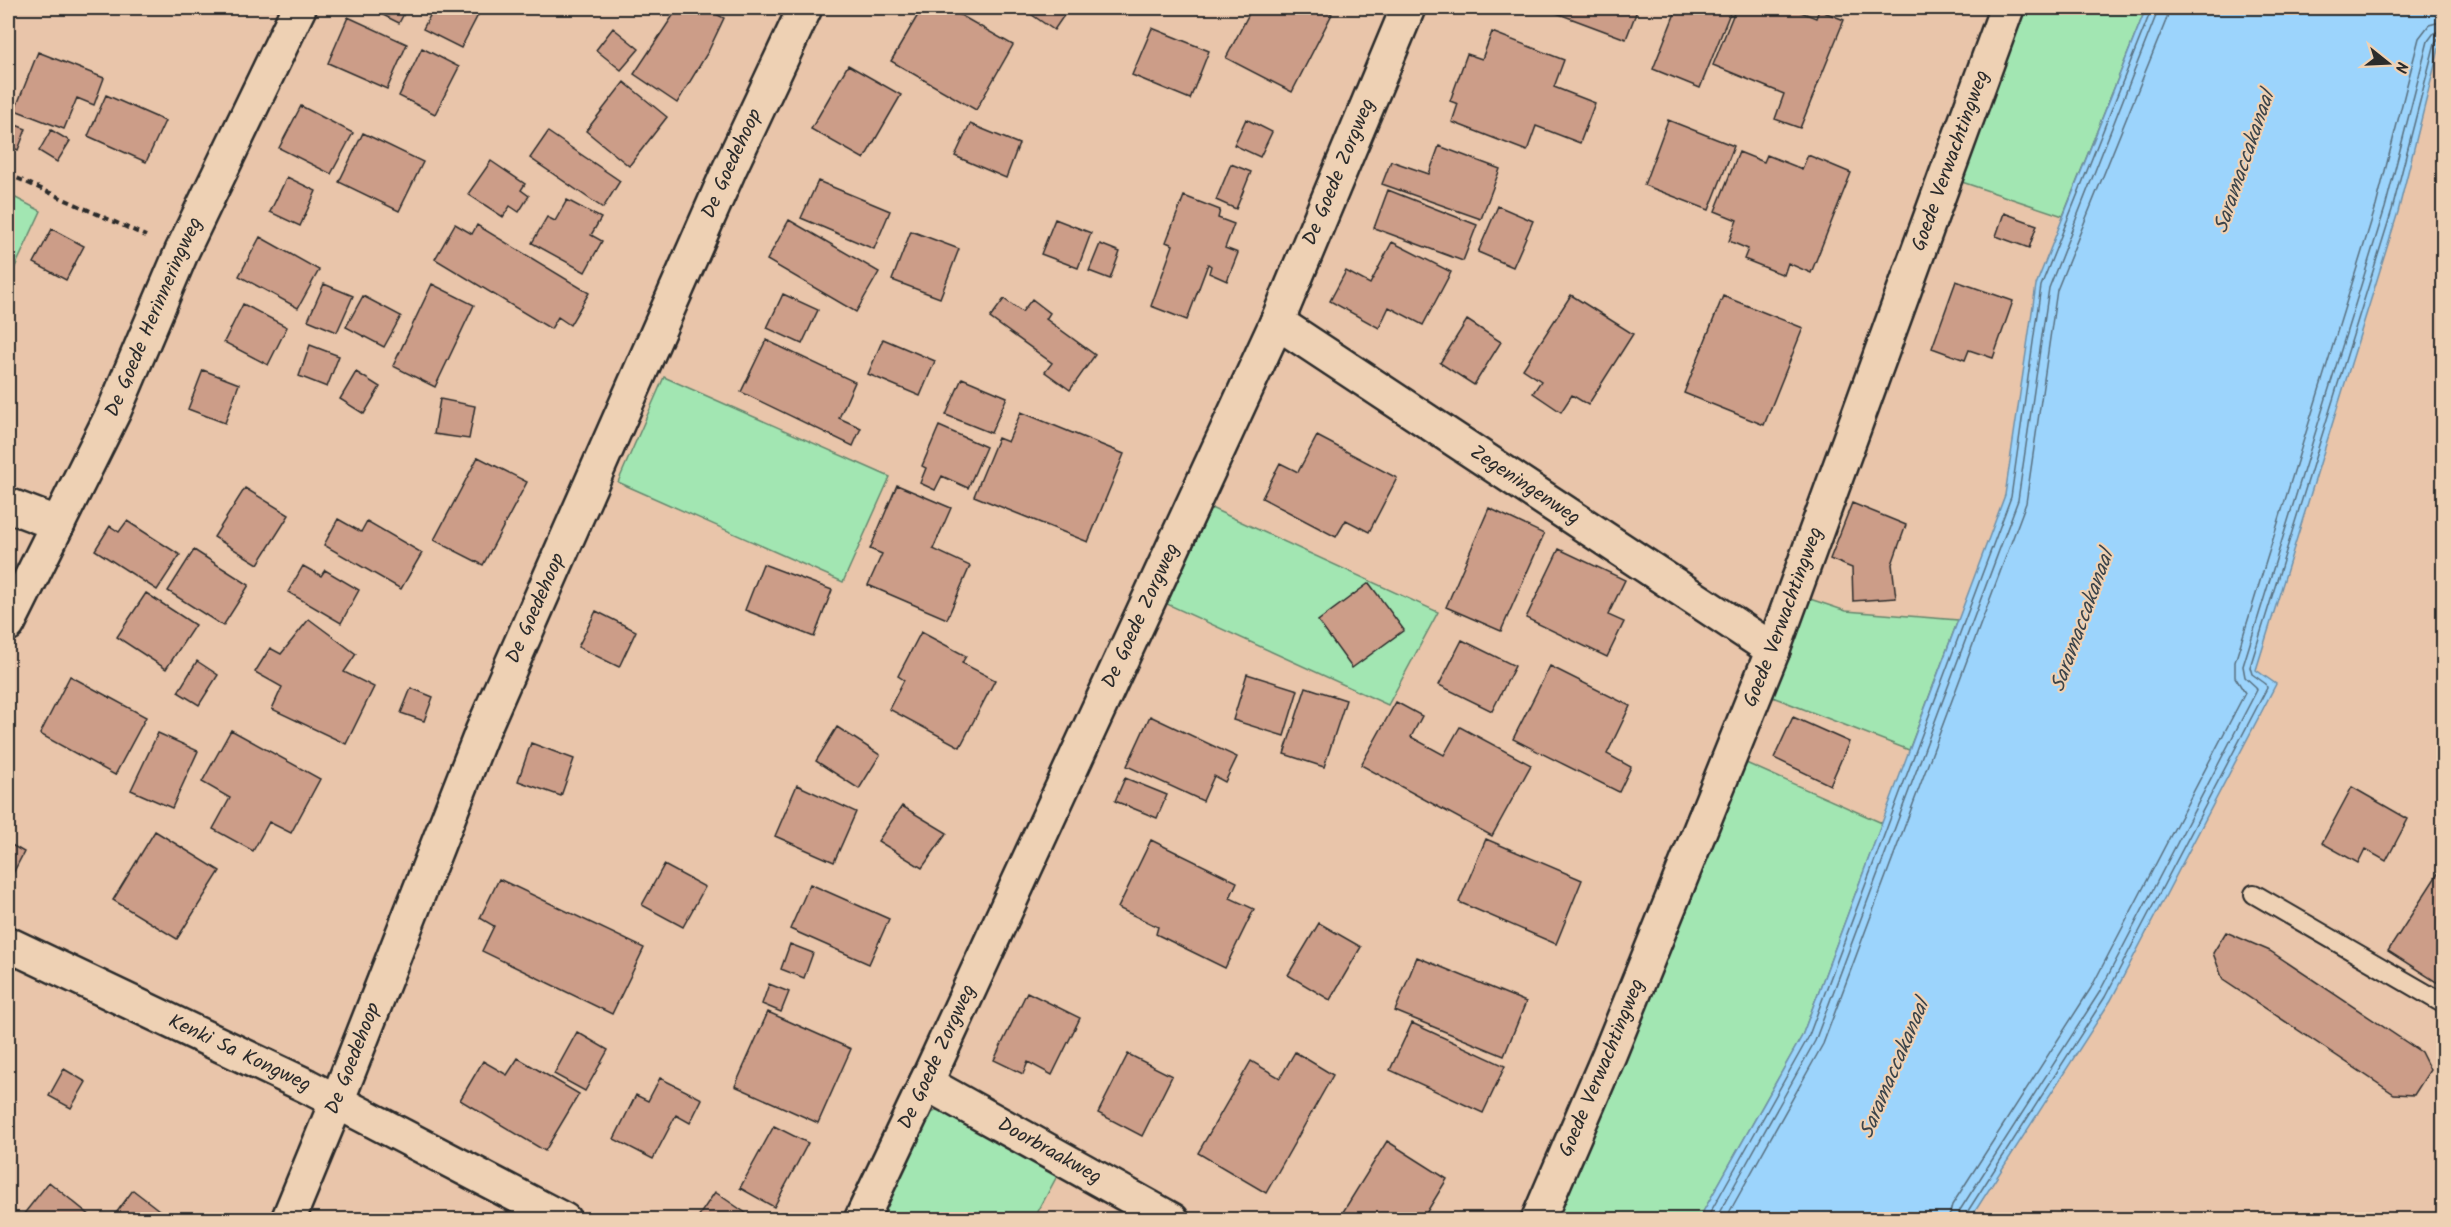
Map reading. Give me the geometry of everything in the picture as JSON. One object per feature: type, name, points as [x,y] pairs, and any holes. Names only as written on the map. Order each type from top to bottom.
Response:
[{"type":"street","name":"De Goede Herinneringweg","points":[[8,624],[114,411],[182,252],[299,8]]},
{"type":"street","name":"De Goedehoop","points":[[288,1220],[486,721],[729,170],[805,8]]},
{"type":"street","name":"De Goede Zorgweg","points":[[861,1220],[1276,321],[1408,8]]},
{"type":"street","name":"Goede Verwachtingweg","points":[[1538,1220],[1609,1055],[1773,650],[2007,8]]},
{"type":"street","name":"Zegeningenweg","points":[[1276,321],[1773,650]]},
{"type":"street","points":[[8,505],[58,524]]},
{"type":"street","name":"Kenki Sa Kongweg","points":[[8,944],[337,1101],[564,1220]]},
{"type":"street","name":"Doorbraakweg","points":[[926,1083],[1172,1220]]},
{"type":"lane","points":[[2254,894],[2444,1004]]},
{"type":"path","points":[[8,174],[182,252]]},
{"type":"green space","points":[[2023,8],[2146,8],[2063,216],[1959,181]]},
{"type":"green space","points":[[8,194],[41,211],[8,282]]},
{"type":"green space","points":[[664,377],[890,477],[843,582],[618,482]]},
{"type":"green space","points":[[1211,508],[1438,612],[1388,705],[1167,604]]},
{"type":"green space","points":[[1810,599],[1846,611],[1958,620],[1909,750],[1770,696]]},
{"type":"green space","points":[[1746,763],[1882,823],[1802,1036],[1699,1219],[1555,1220]]},
{"type":"green space","points":[[938,1110],[961,1117],[1057,1176],[1034,1219],[877,1220],[929,1114]]},
{"type":"water","name":"Saramaccakanaal","points":[[2146,8],[2443,8],[2443,33],[2398,212],[2256,670],[2276,684],[2111,1000],[1970,1219],[1699,1219],[1802,1036],[2005,495],[2036,285]]},
{"type":"building","points":[[369,8],[407,8],[399,23]]},
{"type":"building","points":[[434,8],[464,8],[478,15],[461,48],[423,29]]},
{"type":"building","points":[[678,8],[693,11],[695,8],[704,8],[724,18],[708,52],[677,103],[634,74]]},
{"type":"building","points":[[922,8],[948,8],[1013,45],[976,110],[891,61]]},
{"type":"building","points":[[1022,8],[1069,8],[1054,30]]},
{"type":"building","points":[[1252,8],[1319,8],[1332,14],[1292,92],[1226,58]]},
{"type":"building","points":[[1543,8],[1638,8],[1626,39]]},
{"type":"building","points":[[1677,8],[1732,8],[1700,88],[1653,69]]},
{"type":"building","points":[[1736,8],[1791,8],[1816,18],[1819,10],[1844,20],[1800,128],[1775,119],[1784,94],[1713,65]]},
{"type":"building","points":[[348,17],[407,44],[387,89],[328,63]]},
{"type":"building","points":[[613,28],[639,49],[621,70],[596,50]]},
{"type":"building","points":[[1152,28],[1209,51],[1190,99],[1132,75]]},
{"type":"building","points":[[1492,32],[1564,60],[1554,87],[1595,103],[1580,143],[1536,126],[1527,151],[1452,122],[1458,104],[1450,101],[1467,54],[1482,59]]},
{"type":"building","points":[[422,48],[459,67],[435,114],[399,96]]},
{"type":"building","points":[[38,52],[104,78],[94,105],[77,98],[64,129],[15,110]]},
{"type":"building","points":[[848,65],[901,95],[864,159],[811,129]]},
{"type":"building","points":[[624,82],[667,117],[629,166],[586,131]]},
{"type":"building","points":[[106,95],[165,121],[146,162],[88,136]]},
{"type":"building","points":[[301,106],[353,133],[331,174],[279,148]]},
{"type":"building","points":[[1246,119],[1272,132],[1260,157],[1234,145]]},
{"type":"building","points":[[1668,120],[1734,146],[1709,210],[1644,185]]},
{"type":"building","points":[[8,122],[26,129],[18,150],[8,146]]},
{"type":"building","points":[[970,124],[1019,144],[1006,178],[955,156]]},
{"type":"building","points":[[51,130],[70,141],[57,162],[39,151]]},
{"type":"building","points":[[548,132],[620,181],[603,208],[530,158]]},
{"type":"building","points":[[363,133],[423,162],[399,211],[339,182]]},
{"type":"building","points":[[1439,146],[1500,169],[1481,219],[1382,184],[1391,161],[1429,174]]},
{"type":"building","points":[[1739,152],[1764,162],[1767,155],[1802,169],[1808,155],[1851,173],[1811,273],[1788,263],[1784,275],[1744,259],[1748,249],[1729,241],[1737,220],[1715,211]]},
{"type":"building","points":[[491,161],[525,184],[521,190],[529,196],[519,212],[510,206],[503,217],[468,194]]},
{"type":"building","points":[[1231,164],[1251,172],[1236,209],[1216,200]]},
{"type":"building","points":[[287,177],[316,191],[300,226],[270,212]]},
{"type":"building","points":[[818,181],[890,211],[874,249],[801,218]]},
{"type":"building","points":[[1388,190],[1477,225],[1463,261],[1374,228]]},
{"type":"building","points":[[1184,196],[1220,210],[1218,218],[1234,224],[1225,248],[1238,253],[1227,281],[1209,273],[1211,266],[1208,264],[1187,320],[1151,306],[1173,245],[1166,242]]},
{"type":"building","points":[[567,200],[601,218],[591,235],[602,241],[585,272],[532,243],[547,217],[555,221]]},
{"type":"building","points":[[1498,206],[1533,221],[1513,267],[1478,252]]},
{"type":"building","points":[[2004,213],[2037,225],[2029,248],[1996,236]]},
{"type":"building","points":[[1055,219],[1091,233],[1078,268],[1041,254]]},
{"type":"building","points":[[789,220],[879,272],[856,312],[767,260]]},
{"type":"building","points":[[455,224],[472,234],[477,225],[589,293],[570,325],[558,317],[551,329],[435,259]]},
{"type":"building","points":[[52,229],[84,246],[66,280],[34,263]]},
{"type":"building","points":[[911,231],[959,249],[940,298],[892,280]]},
{"type":"building","points":[[260,237],[319,270],[298,308],[239,276]]},
{"type":"building","points":[[1392,242],[1451,272],[1423,325],[1389,307],[1379,328],[1330,301],[1346,271],[1370,284]]},
{"type":"building","points":[[1100,244],[1120,252],[1110,279],[1089,271]]},
{"type":"building","points":[[1956,281],[2013,301],[1993,358],[1969,350],[1965,360],[1932,348]]},
{"type":"building","points":[[324,284],[353,296],[337,332],[308,320]]},
{"type":"building","points":[[432,284],[474,305],[435,387],[393,366]]},
{"type":"building","points":[[783,294],[818,310],[802,344],[767,328]]},
{"type":"building","points":[[1571,295],[1633,334],[1588,405],[1572,395],[1561,412],[1533,393],[1541,381],[1523,369]]},
{"type":"building","points":[[363,296],[401,316],[384,347],[346,327]]},
{"type":"building","points":[[1723,296],[1803,328],[1764,425],[1684,393]]},
{"type":"building","points":[[1004,299],[1022,312],[1032,299],[1050,313],[1046,319],[1095,355],[1070,390],[1045,372],[1052,363],[990,318]]},
{"type":"building","points":[[243,304],[287,327],[268,365],[224,342]]},
{"type":"building","points":[[1467,320],[1501,342],[1474,385],[1440,363]]},
{"type":"building","points":[[883,339],[935,361],[920,396],[868,374]]},
{"type":"building","points":[[766,340],[855,382],[839,418],[861,428],[853,446],[741,392]]},
{"type":"building","points":[[310,345],[339,356],[327,387],[299,376]]},
{"type":"building","points":[[203,370],[239,384],[225,423],[188,409]]},
{"type":"building","points":[[356,372],[380,387],[364,414],[340,399]]},
{"type":"building","points":[[962,378],[1007,397],[991,433],[946,415]]},
{"type":"building","points":[[440,399],[475,406],[469,439],[434,434]]},
{"type":"building","points":[[1021,412],[1124,454],[1088,542],[974,496],[998,438],[1008,442]]},
{"type":"building","points":[[939,426],[986,447],[968,488],[942,476],[935,490],[920,483],[926,468],[922,466]]},
{"type":"building","points":[[1317,436],[1397,478],[1369,532],[1346,520],[1336,537],[1262,498],[1280,463],[1298,472]]},
{"type":"building","points":[[478,457],[527,482],[483,565],[434,540]]},
{"type":"building","points":[[897,485],[951,508],[933,549],[970,566],[947,619],[868,585],[882,554],[870,549]]},
{"type":"building","points":[[245,488],[289,515],[258,564],[214,537]]},
{"type":"building","points":[[1852,503],[1906,525],[1892,564],[1896,598],[1853,601],[1852,568],[1830,559]]},
{"type":"building","points":[[1489,508],[1544,534],[1501,631],[1446,607]]},
{"type":"building","points":[[338,519],[361,532],[367,521],[422,553],[401,589],[324,545]]},
{"type":"building","points":[[127,521],[180,555],[157,590],[95,550],[110,526],[119,532]]},
{"type":"building","points":[[1559,549],[1625,580],[1608,615],[1624,622],[1607,657],[1526,618]]},
{"type":"building","points":[[194,550],[249,585],[223,626],[168,591]]},
{"type":"building","points":[[763,564],[832,590],[814,637],[745,610]]},
{"type":"building","points":[[303,566],[321,576],[325,570],[359,590],[341,623],[288,592]]},
{"type":"building","points":[[1369,583],[1404,630],[1352,668],[1318,621]]},
{"type":"building","points":[[146,593],[195,625],[166,669],[117,637]]},
{"type":"building","points":[[596,611],[636,631],[619,667],[578,647]]},
{"type":"building","points":[[309,619],[356,654],[344,672],[374,687],[346,744],[272,709],[282,687],[255,672],[270,648],[281,654]]},
{"type":"building","points":[[921,632],[966,656],[962,663],[995,680],[960,747],[889,709],[904,680],[898,676]]},
{"type":"building","points":[[1462,640],[1515,666],[1492,711],[1439,685]]},
{"type":"building","points":[[197,661],[218,675],[199,705],[178,692]]},
{"type":"building","points":[[1550,666],[1630,706],[1607,754],[1631,767],[1619,792],[1513,739]]},
{"type":"building","points":[[1247,674],[1298,690],[1284,736],[1233,720]]},
{"type":"building","points":[[70,676],[146,717],[115,775],[40,734]]},
{"type":"building","points":[[1306,687],[1346,700],[1324,767],[1284,754]]},
{"type":"building","points":[[411,688],[433,697],[424,721],[401,713]]},
{"type":"building","points":[[1396,702],[1422,716],[1411,737],[1444,755],[1460,727],[1531,765],[1492,836],[1361,765]]},
{"type":"building","points":[[1150,716],[1237,757],[1225,782],[1214,776],[1203,801],[1127,766]]},
{"type":"building","points":[[1793,717],[1849,742],[1830,785],[1774,758]]},
{"type":"building","points":[[837,727],[880,755],[859,789],[816,761]]},
{"type":"building","points":[[231,730],[320,779],[291,833],[269,822],[253,851],[213,829],[230,798],[202,782]]},
{"type":"building","points":[[158,733],[198,751],[172,808],[131,790]]},
{"type":"building","points":[[531,743],[574,759],[561,796],[518,781]]},
{"type":"building","points":[[1125,778],[1167,795],[1157,818],[1115,801]]},
{"type":"building","points":[[797,785],[856,812],[834,862],[775,836]]},
{"type":"building","points":[[2352,787],[2408,819],[2386,861],[2365,849],[2358,863],[2322,843]]},
{"type":"building","points":[[902,806],[947,833],[922,868],[878,841]]},
{"type":"building","points":[[155,831],[220,871],[177,939],[113,900]]},
{"type":"building","points":[[1486,839],[1582,880],[1556,944],[1459,902]]},
{"type":"building","points":[[1151,840],[1237,882],[1230,898],[1254,909],[1225,968],[1156,934],[1158,927],[1118,908]]},
{"type":"building","points":[[8,843],[24,852],[8,883]]},
{"type":"building","points":[[2444,864],[2444,987],[2388,951]]},
{"type":"building","points":[[664,865],[705,887],[683,927],[642,905]]},
{"type":"building","points":[[499,879],[644,948],[612,1014],[482,951],[494,926],[480,918]]},
{"type":"building","points":[[810,884],[889,919],[869,964],[790,929]]},
{"type":"building","points":[[1319,923],[1361,947],[1330,1000],[1288,975]]},
{"type":"building","points":[[2226,932],[2270,951],[2421,1052],[2430,1070],[2414,1095],[2394,1094],[2223,980],[2213,953]]},
{"type":"building","points":[[790,944],[813,953],[804,978],[781,969]]},
{"type":"building","points":[[1417,957],[1526,1002],[1504,1056],[1395,1011]]},
{"type":"building","points":[[769,984],[789,992],[781,1012],[762,1004]]},
{"type":"building","points":[[1027,992],[1080,1018],[1052,1075],[1028,1062],[1023,1074],[994,1060]]},
{"type":"building","points":[[768,1012],[851,1049],[818,1123],[735,1086]]},
{"type":"building","points":[[1412,1023],[1505,1066],[1483,1113],[1390,1070]]},
{"type":"building","points":[[577,1032],[608,1050],[585,1091],[554,1074]]},
{"type":"building","points":[[1295,1052],[1333,1075],[1266,1193],[1198,1153],[1251,1061],[1280,1078]]},
{"type":"building","points":[[1128,1054],[1172,1076],[1142,1136],[1098,1113]]},
{"type":"building","points":[[518,1058],[579,1094],[545,1151],[460,1100],[483,1061],[507,1075]]},
{"type":"building","points":[[64,1069],[86,1082],[71,1108],[49,1096]]},
{"type":"building","points":[[660,1078],[702,1099],[690,1123],[676,1115],[653,1159],[614,1139],[636,1095],[648,1101]]},
{"type":"building","points":[[774,1126],[808,1143],[774,1207],[740,1188]]},
{"type":"building","points":[[1387,1141],[1447,1179],[1422,1220],[1348,1220],[1341,1215]]},
{"type":"building","points":[[49,1182],[92,1217],[90,1220],[19,1220]]},
{"type":"building","points":[[133,1190],[172,1220],[111,1220]]},
{"type":"building","points":[[715,1192],[756,1220],[696,1220]]}]
